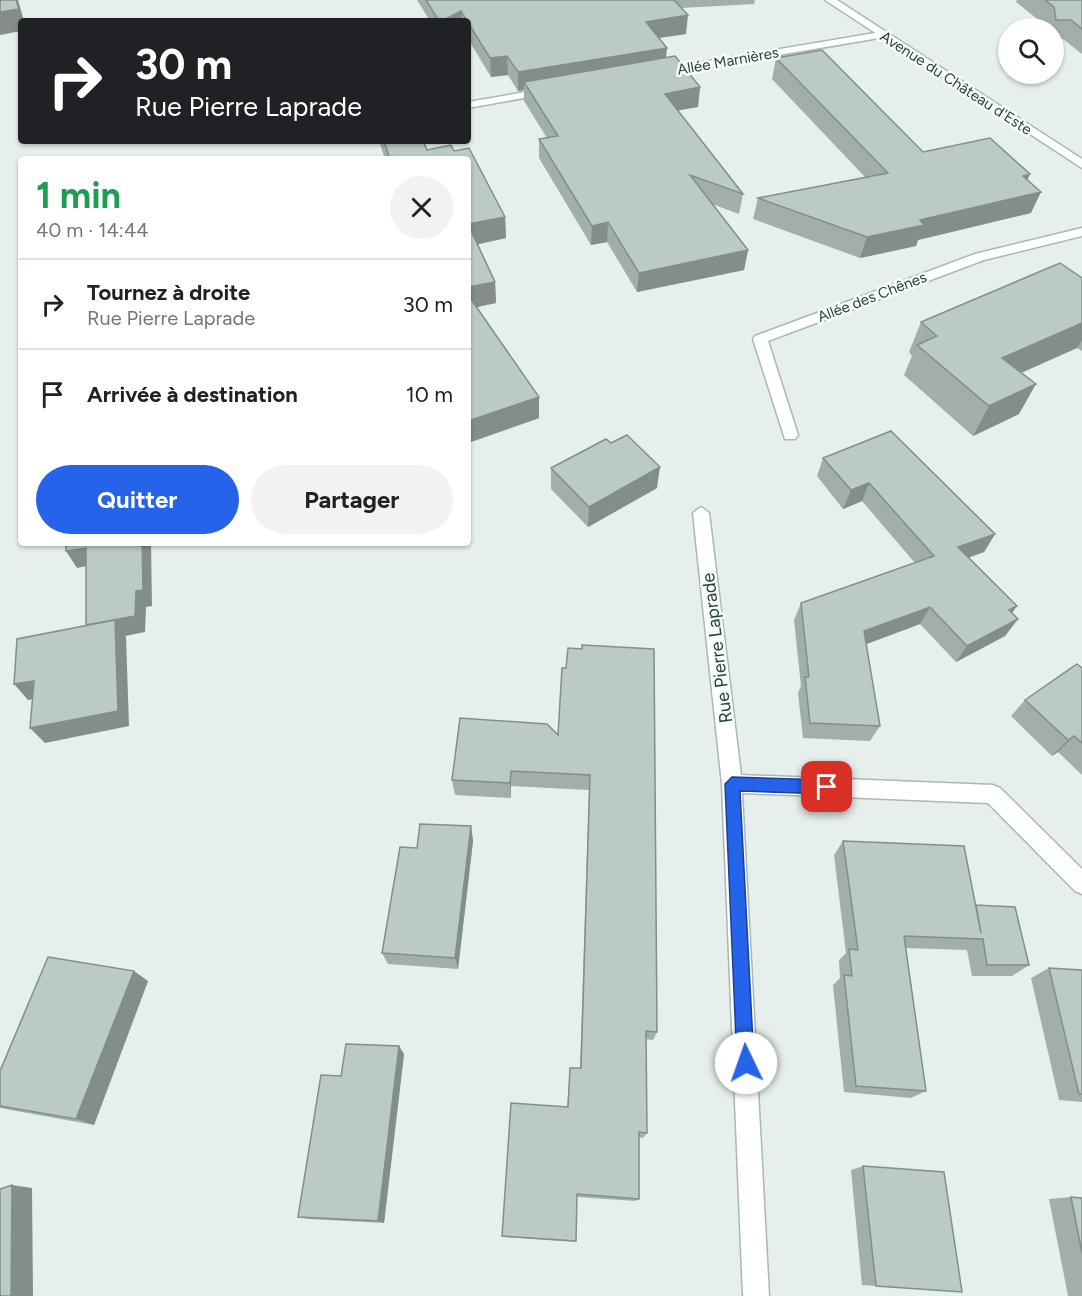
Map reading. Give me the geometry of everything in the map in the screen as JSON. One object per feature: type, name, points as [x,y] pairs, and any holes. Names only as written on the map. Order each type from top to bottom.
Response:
[{"type":"street","name":"Avenue du Château d'Este","points":[[830,0],[1082,164]]},
{"type":"street","name":"Allée Marnières","points":[[655,73],[881,35]]},
{"type":"street","points":[[471,104],[561,89]]},
{"type":"street","name":"Allée des Chênes","points":[[790,435],[760,339],[980,257],[1082,232]]},
{"type":"street","name":"Rue Pierre Laprade","points":[[701,513],[732,784],[756,1296]]},
{"type":"street","points":[[732,784],[993,794],[1082,884]]},
{"type":"building","points":[[0,0],[16,0],[19,9],[0,12]]},
{"type":"building","points":[[426,0],[674,0],[688,15],[646,22],[667,48],[518,72],[507,56],[490,58],[471,27],[471,18],[465,18],[461,11],[448,18],[437,18]]},
{"type":"building","points":[[1045,0],[1082,0],[1082,29],[1071,20],[1056,18],[1054,7]]},
{"type":"building","points":[[822,50],[923,152],[990,138],[1030,174],[1023,176],[1041,192],[920,220],[924,225],[867,237],[758,198],[888,173],[776,58]]},
{"type":"building","points":[[675,56],[700,87],[665,94],[743,194],[690,175],[748,250],[639,273],[608,222],[592,226],[539,139],[558,136],[524,82]]},
{"type":"building","points":[[385,144],[424,144],[427,150],[451,145],[454,151],[469,148],[505,217],[471,223],[471,156],[389,156]]},
{"type":"building","points":[[471,230],[495,282],[471,286]]},
{"type":"building","points":[[1060,263],[1082,278],[1082,323],[1002,358],[1036,384],[989,406],[917,345],[937,336],[921,322]]},
{"type":"building","points":[[471,299],[539,397],[471,420]]},
{"type":"building","points":[[891,431],[995,534],[958,547],[1017,606],[1009,610],[1018,619],[967,646],[930,607],[864,631],[880,726],[810,723],[805,677],[809,677],[801,603],[934,556],[869,483],[851,490],[823,458]]},
{"type":"building","points":[[627,435],[660,467],[589,507],[551,468],[606,439],[611,443]]},
{"type":"building","points":[[66,546],[142,546],[143,590],[136,591],[135,616],[86,625],[86,548],[66,551]]},
{"type":"building","points":[[115,620],[118,711],[30,728],[34,681],[14,684],[17,639]]},
{"type":"building","points":[[582,645],[654,649],[657,1032],[646,1031],[647,1133],[639,1132],[639,1199],[577,1194],[576,1241],[502,1236],[511,1103],[568,1107],[570,1068],[581,1068],[590,775],[511,771],[510,783],[452,780],[460,718],[547,724],[558,735],[562,668],[566,668],[568,648],[582,649]]},
{"type":"building","points":[[1077,664],[1082,668],[1082,743],[1074,736],[1068,740],[1025,700]]},
{"type":"building","points":[[420,824],[471,826],[455,958],[382,953],[400,847],[417,848]]},
{"type":"building","points":[[843,841],[964,846],[981,933],[976,905],[1015,907],[1029,965],[987,965],[983,939],[904,936],[926,1091],[856,1086],[844,975],[852,976],[849,949],[858,950]]},
{"type":"building","points":[[48,957],[134,971],[76,1119],[0,1106],[0,1071]]},
{"type":"building","points":[[1049,968],[1082,970],[1082,1094],[1079,1094]]},
{"type":"building","points":[[346,1044],[399,1046],[378,1221],[298,1217],[321,1075],[341,1076]]},
{"type":"building","points":[[863,1166],[944,1172],[962,1292],[876,1286]]},
{"type":"building","points":[[12,1185],[11,1296],[0,1296],[0,1189]]},
{"type":"building","points":[[1071,1197],[1082,1198],[1082,1253]]},
{"type":"route","points":[[746,1063],[732,784],[827,787]]}]
